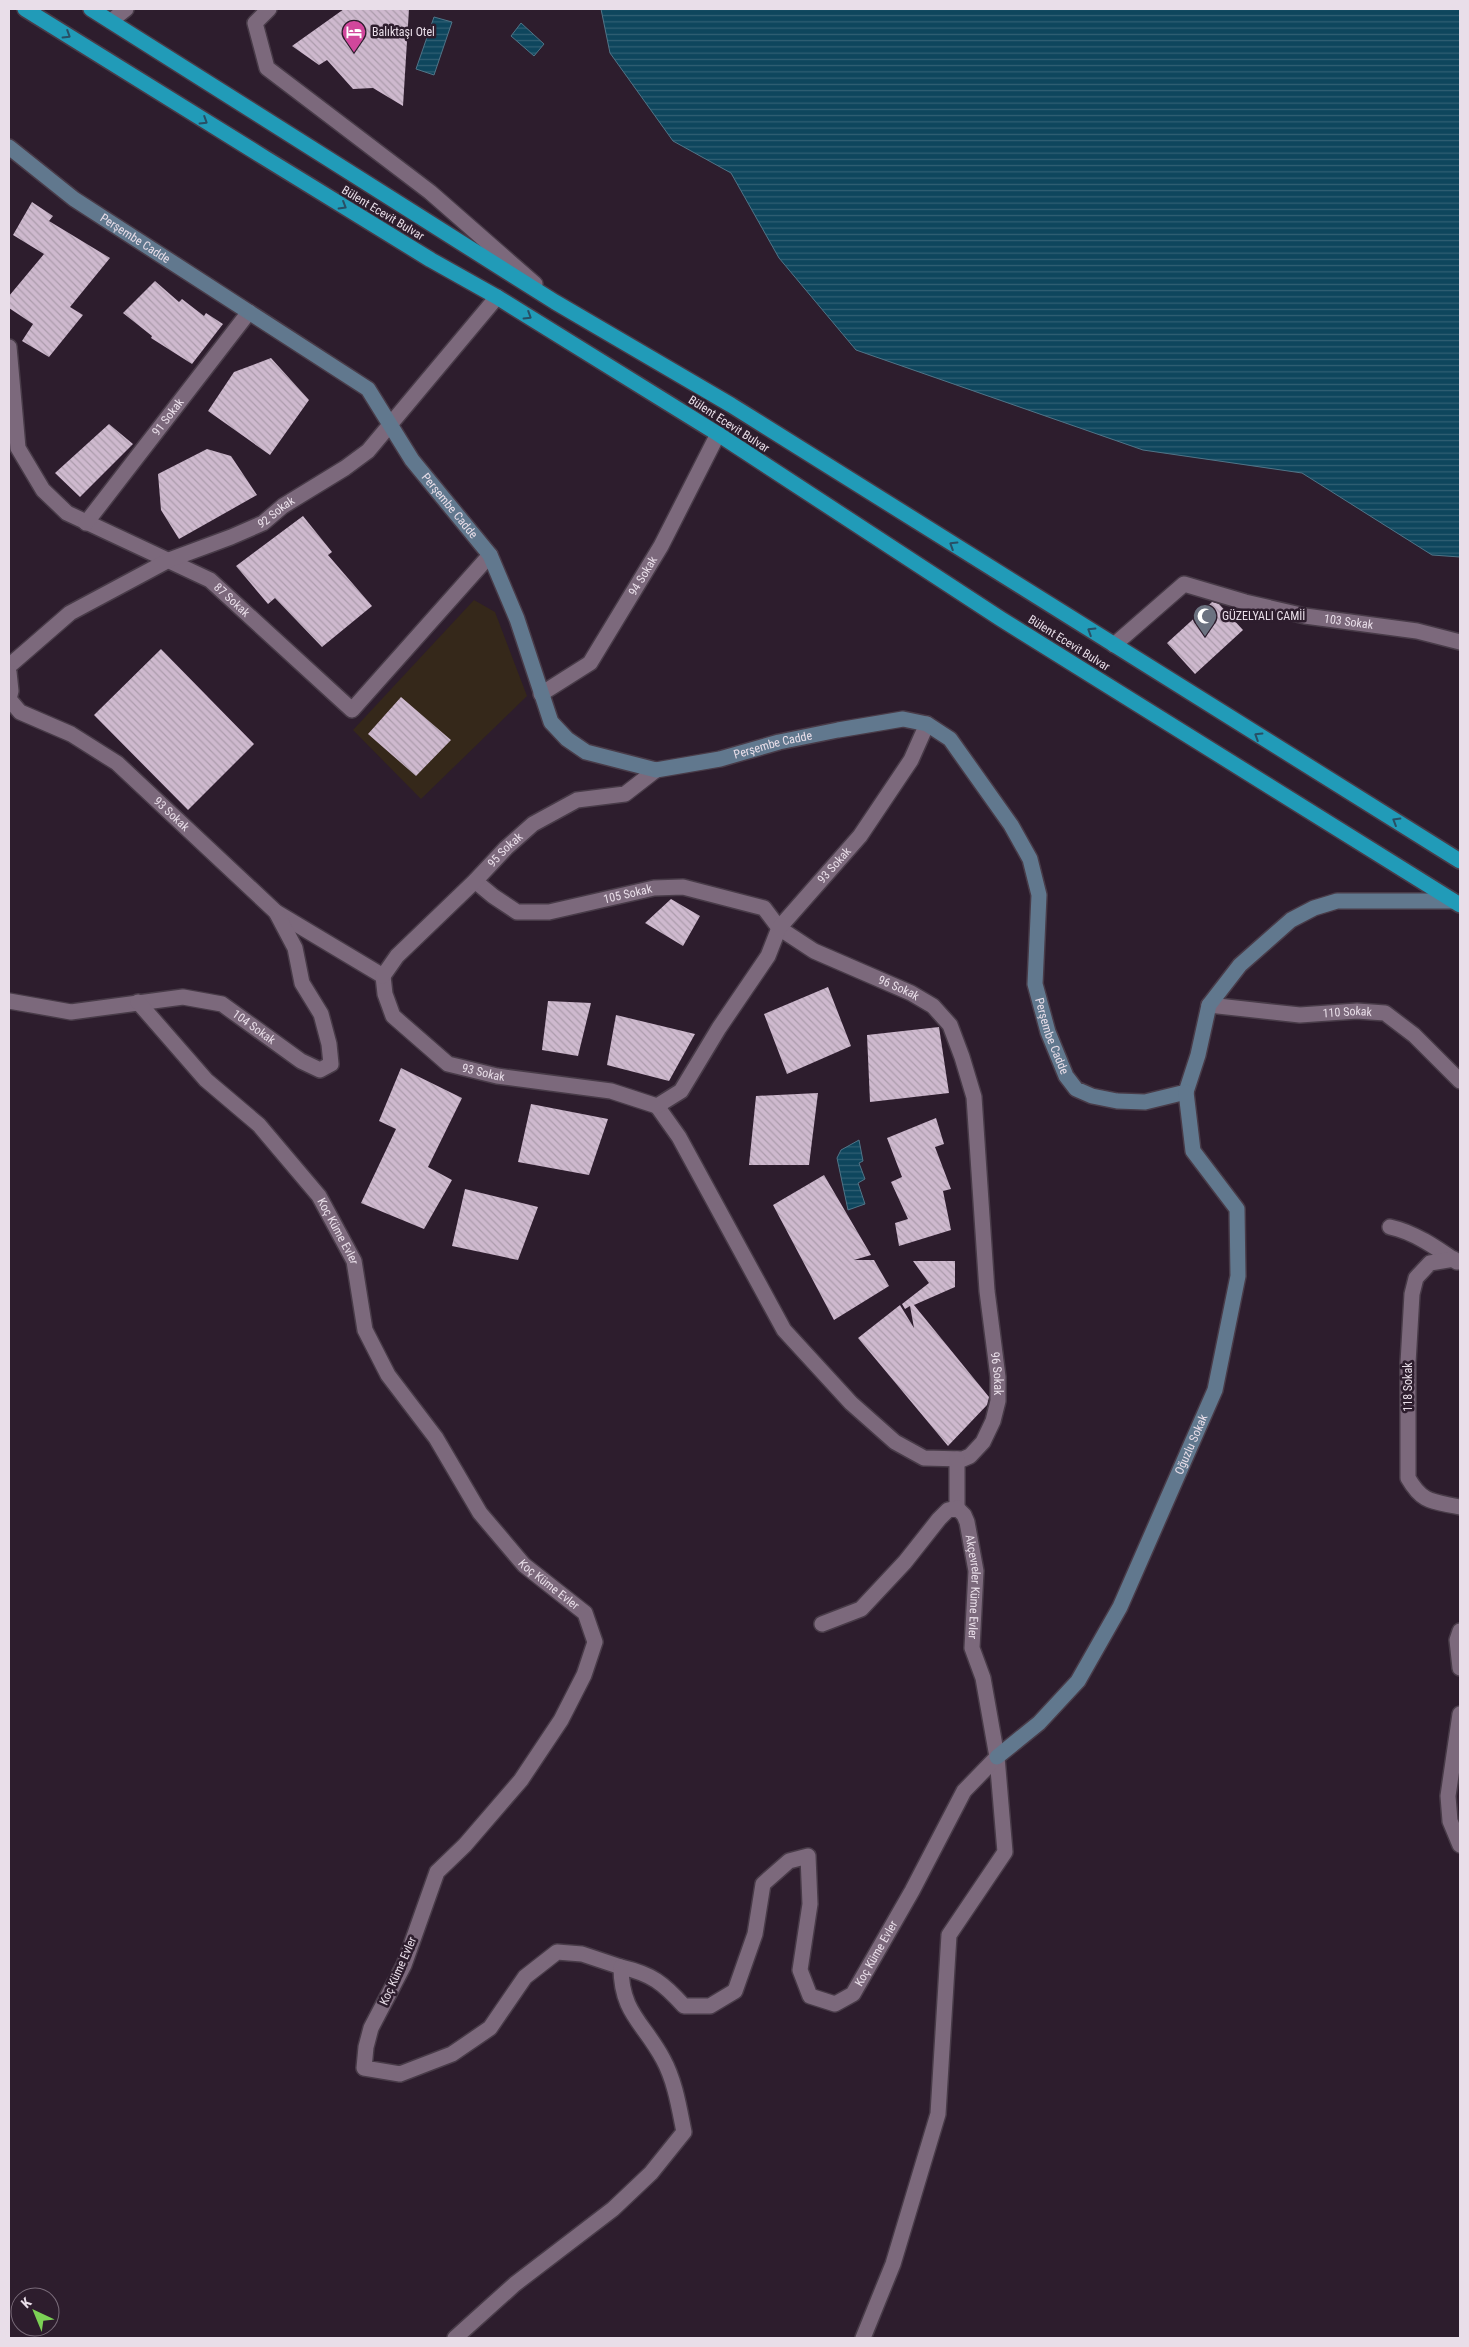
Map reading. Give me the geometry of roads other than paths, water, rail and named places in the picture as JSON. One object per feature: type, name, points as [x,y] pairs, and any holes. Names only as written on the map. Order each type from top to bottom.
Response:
[{"type":"highway","name":"Bülent Ecevit Bulvar","points":[[25,9],[431,260],[497,297],[718,434],[1001,619],[1457,903]]},
{"type":"highway","name":"Bülent Ecevit Bulvar","points":[[91,9],[555,302],[731,405],[1460,861]]},
{"type":"main road","name":"Perşembe Cadde","points":[[9,146],[74,199],[368,389],[412,460],[490,555],[517,619],[551,722],[567,739],[586,752],[656,770],[720,759],[779,742],[903,719],[927,724],[950,739],[1011,825],[1030,858],[1039,895],[1035,984],[1048,1032],[1066,1076],[1076,1089],[1092,1096],[1117,1101],[1146,1102],[1186,1092]]},
{"type":"main road","points":[[1186,1092],[1198,1055],[1209,1005],[1240,965],[1291,920],[1314,908],[1336,901],[1457,903]]},
{"type":"main road","name":"Oğuzlu Sokak","points":[[997,1757],[1039,1723],[1078,1681],[1120,1607],[1215,1390],[1238,1276],[1236,1210],[1193,1151],[1186,1092]]},
{"type":"street","points":[[110,21],[126,9]]},
{"type":"street","points":[[269,9],[255,23],[267,68],[430,192],[555,302]]},
{"type":"street","name":"92 Sokak","points":[[9,666],[70,613],[169,560],[263,523],[283,506],[345,468],[368,451],[390,422],[497,297]]},
{"type":"street","name":"91 Sokak","points":[[86,523],[250,312]]},
{"type":"street","name":"87 Sokak","points":[[9,348],[18,448],[43,490],[67,513],[210,580],[352,710],[490,555]]},
{"type":"street","name":"94 Sokak","points":[[541,694],[590,664],[661,546],[718,434]]},
{"type":"street","name":"103 Sokak","points":[[1114,645],[1184,584],[1245,602],[1305,616],[1417,631],[1460,642]]},
{"type":"street","name":"93 Sokak","points":[[9,672],[11,691],[9,699],[20,712],[71,734],[117,763],[276,912],[383,976],[384,994],[393,1016],[448,1064],[497,1076],[611,1090],[657,1106],[681,1091],[768,956],[778,928],[860,836],[911,760],[927,724]]},
{"type":"street","name":"95 Sokak","points":[[383,976],[397,956],[475,881],[506,848],[533,824],[577,800],[625,794],[656,770]]},
{"type":"street","name":"105 Sokak","points":[[475,881],[516,912],[549,912],[654,888],[683,887],[764,908],[778,928]]},
{"type":"street","name":"104 Sokak","points":[[9,1001],[71,1012],[183,997],[222,1004],[301,1061],[320,1070],[331,1064],[329,1044],[321,1014],[302,983],[295,948],[276,912]]},
{"type":"street","name":"96 Sokak","points":[[778,928],[814,951],[911,993],[934,1006],[950,1025],[962,1057],[974,1097],[987,1291],[998,1377],[998,1401],[983,1442],[970,1456],[957,1459]]},
{"type":"street","name":"Koç Küme Evler","points":[[138,1002],[206,1080],[259,1125],[318,1196],[354,1261],[365,1330],[388,1374],[436,1438],[480,1513],[524,1565],[585,1613],[595,1642],[584,1675],[561,1720],[520,1780],[465,1845],[436,1872],[404,1964],[371,2028],[366,2047],[364,2068],[400,2074],[452,2054],[490,2028],[525,1977],[557,1952],[582,1954],[621,1967],[644,1972],[666,1986],[684,2006],[710,2006],[735,1990],[755,1934],[763,1884],[789,1861],[808,1856],[810,1904],[800,1970],[810,1996],[835,2004],[853,1994],[912,1891],[964,1792],[997,1757]]},
{"type":"street","name":"110 Sokak","points":[[1209,1005],[1300,1014],[1357,1011],[1385,1013],[1414,1035],[1460,1081]]},
{"type":"street","points":[[657,1106],[679,1137],[784,1330],[850,1403],[895,1442],[924,1458],[957,1459],[956,1508],[948,1510],[939,1519],[906,1562],[861,1609],[822,1624]]},
{"type":"street","points":[[1390,1227],[1405,1230],[1457,1262]]},
{"type":"street","name":"118 Sokak","points":[[1457,1262],[1430,1263],[1416,1278],[1412,1294],[1408,1344],[1408,1478],[1416,1493],[1430,1502],[1460,1507]]},
{"type":"street","name":"Akçevreler Küme Evler","points":[[863,2338],[893,2264],[938,2114],[949,1935],[1005,1852],[997,1757],[983,1678],[972,1648],[976,1571],[967,1522],[964,1515],[956,1508]]},
{"type":"street","points":[[1460,1631],[1457,1640],[1460,1668]]},
{"type":"street","points":[[1460,1714],[1448,1796],[1450,1821],[1460,1845]]},
{"type":"street","points":[[455,2338],[515,2284],[613,2209],[651,2173],[684,2132],[676,2092],[663,2058],[630,2011],[621,1984],[621,1967]]},
{"type":"water","points":[[601,9],[1460,9],[1460,557],[1432,555],[1302,473],[1143,450],[856,350],[779,258],[731,173],[673,141],[610,53]]},
{"type":"water","points":[[434,17],[452,22],[434,75],[416,69]]},
{"type":"water","points":[[521,23],[544,44],[534,56],[511,36]]},
{"type":"water","points":[[859,1140],[863,1161],[859,1163],[865,1179],[858,1183],[865,1204],[848,1210],[837,1158],[841,1150]]},
{"type":"place","name":"Balıktaşı Otel","points":[[354,53]]},
{"type":"place","name":"GÜZELYALI CAMİİ","points":[[1205,637]]}]
